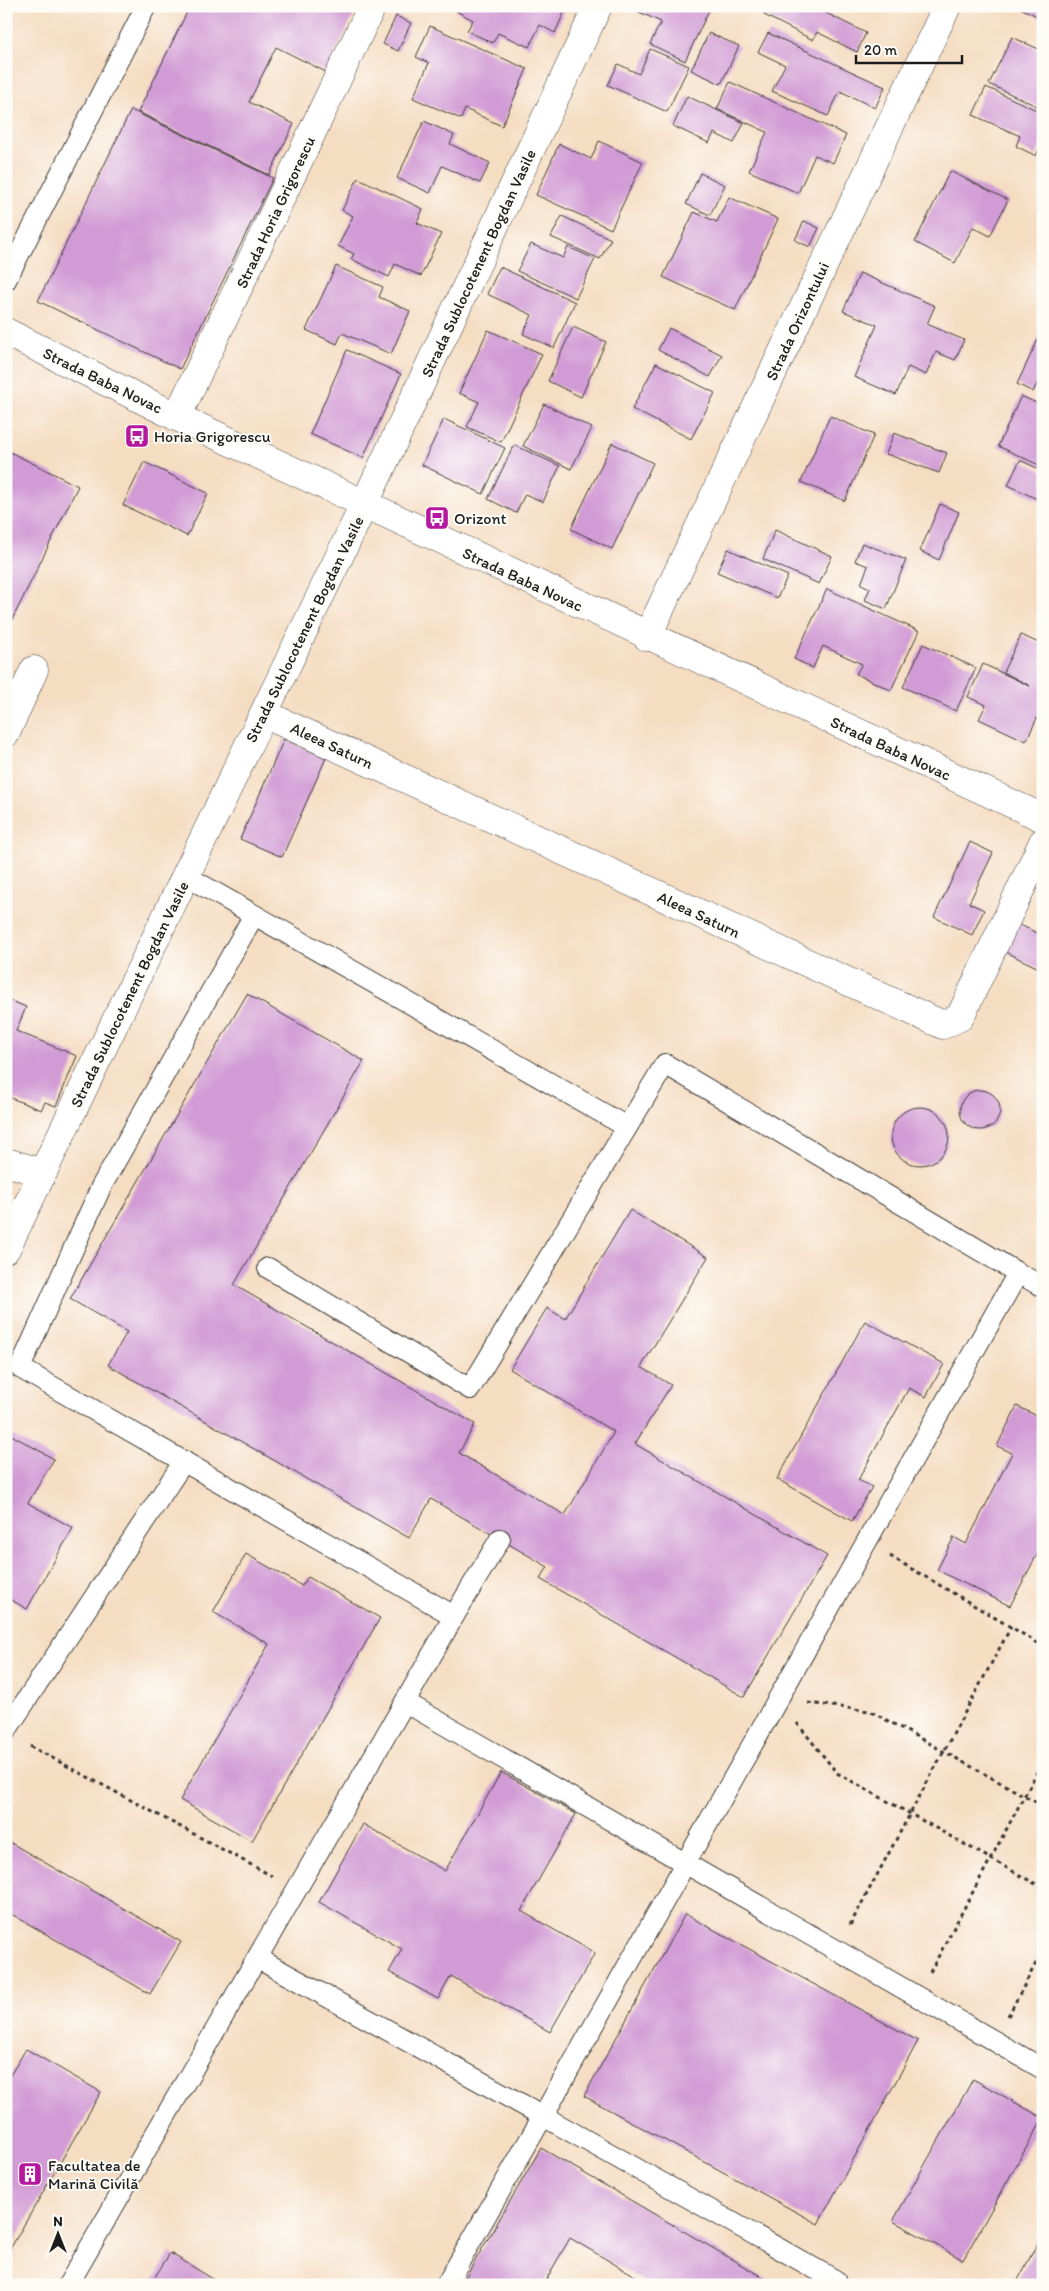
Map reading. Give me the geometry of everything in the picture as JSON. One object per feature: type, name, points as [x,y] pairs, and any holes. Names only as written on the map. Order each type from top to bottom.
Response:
[{"type":"street","name":"Strada Horia Grigorescu","points":[[177,417],[372,6]]},
{"type":"street","name":"Strada Sublocotenent Bogdan Vasile","points":[[6,1249],[264,714],[598,6]]},
{"type":"street","name":"Strada Orizontului","points":[[647,637],[947,6]]},
{"type":"street","name":"Strada Baba Novac","points":[[6,332],[177,417],[647,637],[1043,818]]},
{"type":"street","points":[[6,733],[34,670]]},
{"type":"street","name":"Aleea Saturn","points":[[264,714],[943,1025],[960,1017],[1043,842]]},
{"type":"street","points":[[6,1162],[43,1173]]},
{"type":"lane","points":[[6,280],[146,6]]},
{"type":"lane","points":[[186,876],[627,1127]]},
{"type":"lane","points":[[254,916],[101,1187],[20,1368],[454,1616]]},
{"type":"lane","points":[[268,1268],[470,1389],[665,1064],[1043,1287]]},
{"type":"lane","points":[[446,2285],[1018,1273]]},
{"type":"lane","points":[[6,1730],[184,1461]]},
{"type":"lane","points":[[68,2285],[500,1539]]},
{"type":"lane","points":[[405,1702],[1043,2068]]},
{"type":"lane","points":[[257,1958],[835,2280],[833,2285]]},
{"type":"path","points":[[866,1542],[1043,1646]]},
{"type":"path","points":[[837,1950],[1011,1627]]},
{"type":"path","points":[[778,1699],[870,1711],[1043,1806]]},
{"type":"path","points":[[778,1699],[838,1773],[1043,1888]]},
{"type":"path","points":[[24,1743],[296,1890]]},
{"type":"path","points":[[917,1996],[1043,1761]]},
{"type":"path","points":[[995,2041],[1043,1950]]},
{"type":"building","points":[[190,6],[358,6],[326,72],[276,47],[249,102],[294,124],[269,175],[138,112]]},
{"type":"building","points":[[458,6],[567,6],[555,33],[540,25],[529,47],[498,33],[493,43],[467,31],[473,20],[456,11]]},
{"type":"building","points":[[626,6],[711,6],[685,61],[650,44],[661,22]]},
{"type":"building","points":[[768,6],[812,6],[866,33],[857,52],[817,32],[813,40],[764,15]]},
{"type":"building","points":[[1020,6],[1043,6],[1043,19],[1020,8]]},
{"type":"building","points":[[396,16],[411,23],[398,51],[383,44]]},
{"type":"building","points":[[430,26],[527,69],[502,126],[465,109],[461,119],[413,98],[429,63],[416,57]]},
{"type":"building","points":[[709,33],[739,46],[721,84],[691,70]]},
{"type":"building","points":[[768,33],[885,87],[875,108],[840,91],[828,116],[772,91],[785,65],[758,52]]},
{"type":"building","points":[[1012,37],[1043,51],[1043,109],[989,84]]},
{"type":"building","points":[[650,49],[689,66],[667,112],[608,85],[618,64],[639,74]]},
{"type":"building","points":[[730,82],[846,135],[833,163],[815,155],[798,193],[749,171],[767,132],[717,109]]},
{"type":"building","points":[[986,87],[1043,113],[1043,140],[1036,156],[1016,146],[1020,136],[973,115]]},
{"type":"building","points":[[687,96],[744,123],[734,143],[714,133],[709,143],[673,126]]},
{"type":"building","points":[[131,110],[273,178],[180,369],[38,301]]},
{"type":"building","points":[[424,121],[454,135],[450,144],[490,163],[480,183],[442,166],[430,193],[397,178]]},
{"type":"building","points":[[599,141],[643,162],[611,229],[536,195],[559,144],[591,159]]},
{"type":"building","points":[[950,171],[1008,200],[990,236],[973,227],[955,263],[915,242]]},
{"type":"building","points":[[700,173],[725,185],[710,215],[686,204]]},
{"type":"building","points":[[358,178],[423,209],[417,223],[441,234],[421,276],[395,264],[389,277],[351,259],[354,254],[338,246],[353,216],[342,210]]},
{"type":"building","points":[[729,197],[778,219],[735,310],[663,277],[694,212],[717,222]]},
{"type":"building","points":[[562,216],[611,239],[600,259],[551,237]]},
{"type":"building","points":[[804,221],[819,228],[810,247],[795,240]]},
{"type":"building","points":[[531,244],[563,258],[568,247],[595,259],[576,298],[517,271]]},
{"type":"building","points":[[336,266],[383,287],[379,297],[410,311],[391,354],[342,333],[337,344],[306,330]]},
{"type":"building","points":[[500,267],[575,302],[554,348],[523,334],[532,315],[487,294]]},
{"type":"building","points":[[860,273],[935,306],[927,324],[964,340],[955,360],[936,352],[926,375],[908,367],[896,395],[854,377],[877,325],[843,311]]},
{"type":"building","points":[[573,327],[606,342],[581,397],[548,381]]},
{"type":"building","points":[[669,328],[722,355],[710,377],[658,350]]},
{"type":"building","points":[[488,330],[542,354],[501,442],[467,427],[479,402],[459,393]]},
{"type":"building","points":[[1040,335],[1043,336],[1043,359],[1039,368],[1043,371],[1033,392],[1017,384]]},
{"type":"building","points":[[347,350],[401,374],[363,458],[310,434]]},
{"type":"building","points":[[656,363],[715,393],[691,439],[632,409]]},
{"type":"building","points":[[1021,396],[1043,406],[1043,467],[998,446]]},
{"type":"building","points":[[544,404],[592,428],[571,469],[523,446]]},
{"type":"building","points":[[830,416],[874,435],[845,501],[801,482]]},
{"type":"building","points":[[444,419],[505,448],[483,494],[422,465]]},
{"type":"building","points":[[894,433],[947,453],[939,473],[886,454]]},
{"type":"building","points":[[612,443],[653,463],[612,549],[571,529]]},
{"type":"building","points":[[514,445],[560,466],[543,502],[525,494],[516,513],[488,499]]},
{"type":"building","points":[[6,450],[78,486],[6,632]]},
{"type":"building","points":[[1020,460],[1043,471],[1043,502],[1008,485]]},
{"type":"building","points":[[144,462],[208,493],[187,536],[123,505]]},
{"type":"building","points":[[940,504],[959,512],[939,560],[920,551]]},
{"type":"building","points":[[775,530],[832,556],[819,584],[763,559]]},
{"type":"building","points":[[862,543],[906,560],[886,609],[865,600],[870,588],[861,584],[868,566],[855,561]]},
{"type":"building","points":[[728,549],[788,576],[777,598],[717,572]]},
{"type":"building","points":[[827,589],[919,631],[891,690],[856,674],[862,664],[823,646],[813,668],[794,659]]},
{"type":"building","points":[[1021,635],[1043,645],[1043,706],[1026,741],[979,719],[986,705],[968,697],[983,664],[1030,686],[1003,672]]},
{"type":"building","points":[[923,644],[976,668],[956,711],[903,687]]},
{"type":"building","points":[[284,739],[326,758],[282,857],[240,839]]},
{"type":"building","points":[[970,842],[993,853],[969,903],[984,910],[972,935],[934,917]]},
{"type":"building","points":[[1016,923],[1039,934],[1043,926],[1043,970],[1003,951]]},
{"type":"building","points":[[247,994],[364,1061],[234,1285],[475,1424],[459,1453],[565,1515],[614,1432],[510,1369],[547,1308],[565,1319],[630,1210],[708,1257],[641,1367],[671,1385],[635,1444],[827,1556],[744,1697],[540,1579],[548,1567],[431,1499],[409,1538],[108,1365],[127,1332],[70,1299]]},
{"type":"building","points":[[6,999],[26,1007],[16,1031],[77,1056],[56,1106],[45,1102],[41,1110],[6,1096]]},
{"type":"building","points":[[980,1090],[994,1096],[1000,1110],[994,1124],[980,1130],[966,1124],[960,1110],[966,1096]]},
{"type":"building","points":[[920,1107],[936,1112],[944,1120],[949,1136],[944,1152],[936,1160],[920,1165],[904,1160],[896,1152],[891,1136],[896,1120],[904,1112]]},
{"type":"building","points":[[865,1321],[944,1364],[926,1397],[909,1388],[858,1480],[872,1487],[852,1521],[777,1479]]},
{"type":"building","points":[[1017,1406],[1043,1419],[1043,1543],[1010,1606],[937,1570],[954,1537],[966,1544],[1012,1453],[997,1446]]},
{"type":"building","points":[[6,1432],[54,1459],[28,1503],[73,1528],[27,1609],[6,1597]]},
{"type":"building","points":[[246,1554],[302,1586],[308,1577],[380,1618],[252,1841],[180,1800],[269,1644],[213,1612]]},
{"type":"building","points":[[501,1772],[576,1814],[521,1911],[595,1953],[550,2032],[451,1976],[438,1999],[389,1972],[402,1949],[319,1902],[363,1824],[445,1871]]},
{"type":"building","points":[[6,1840],[181,1942],[150,1994],[6,1911]]},
{"type":"building","points":[[685,1914],[918,2041],[818,2224],[584,2096]]},
{"type":"building","name":"Facultatea de Marină Civilă","points":[[26,2049],[101,2092],[6,2256],[6,2082]]},
{"type":"building","points":[[973,2079],[1043,2118],[963,2260],[893,2221]]},
{"type":"building","points":[[541,2148],[776,2285],[650,2285],[570,2238],[543,2285],[461,2285]]},
{"type":"building","points":[[1043,2233],[1043,2285],[1023,2285],[1017,2282]]},
{"type":"building","points":[[170,2253],[223,2285],[150,2285]]},
{"type":"place","name":"Horia Grigorescu","points":[[137,436]]},
{"type":"place","name":"Orizont","points":[[437,518]]},
{"type":"place","name":"Facultatea de Marină Civilă","points":[[30,2174]]}]
